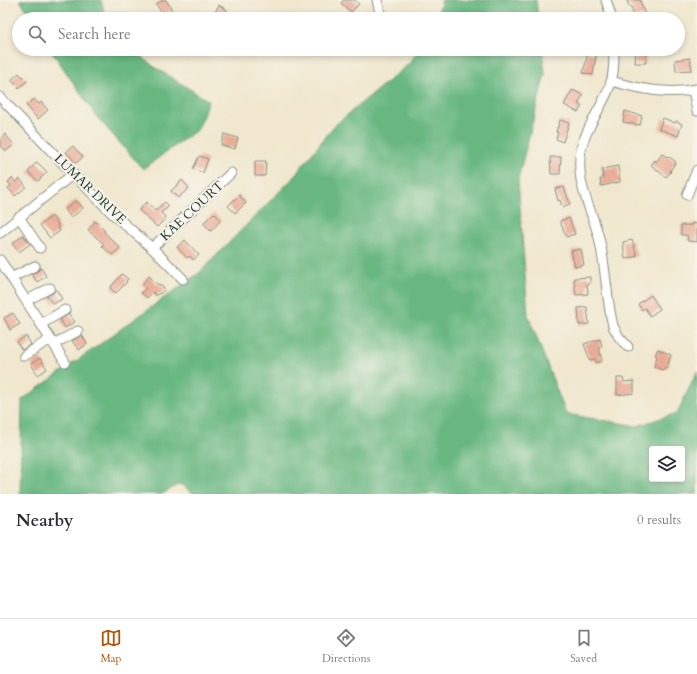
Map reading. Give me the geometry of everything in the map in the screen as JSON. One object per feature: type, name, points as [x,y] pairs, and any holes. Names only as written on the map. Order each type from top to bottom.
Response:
[{"type":"street","points":[[377,0],[380,12]]},
{"type":"street","points":[[606,0],[610,12]]},
{"type":"street","points":[[613,56],[611,81],[585,136],[580,156],[580,171],[581,186],[599,238],[613,326],[619,337],[628,347]]},
{"type":"street","points":[[611,81],[652,91],[678,92],[695,89],[697,111]]},
{"type":"street","name":"LUMAR DRIVE","points":[[0,97],[108,209],[152,248],[183,279]]},
{"type":"street","points":[[687,195],[697,170]]},
{"type":"street","name":"KAE COURT","points":[[152,248],[231,173]]},
{"type":"street","points":[[0,233],[73,174]]},
{"type":"street","points":[[20,217],[40,248]]},
{"type":"street","points":[[0,260],[65,362]]},
{"type":"street","points":[[11,278],[35,266]]},
{"type":"street","points":[[26,301],[50,288]]},
{"type":"street","points":[[40,324],[64,310]]},
{"type":"street","points":[[24,356],[52,341],[78,331]]},
{"type":"green space","points":[[20,0],[101,0],[104,12],[28,12]]},
{"type":"green space","points":[[442,0],[536,0],[537,12],[438,12]]},
{"type":"green space","points":[[55,56],[141,56],[153,66],[209,101],[198,129],[143,169],[97,117]]},
{"type":"green space","points":[[415,56],[543,56],[545,74],[518,179],[528,315],[566,414],[637,426],[677,413],[697,372],[697,494],[194,494],[180,484],[162,494],[20,494],[22,400],[199,273],[292,179],[334,126],[411,62]]},
{"type":"building","points":[[166,0],[172,10],[168,12],[161,12],[156,4]]},
{"type":"building","points":[[344,0],[355,0],[359,4],[351,12],[341,3]]},
{"type":"building","points":[[627,0],[640,0],[644,12],[632,12],[631,6],[629,7]]},
{"type":"building","points":[[219,5],[227,10],[226,12],[215,12]]},
{"type":"building","points":[[587,56],[596,56],[593,75],[583,73]]},
{"type":"building","points":[[636,56],[646,56],[646,63],[635,63]]},
{"type":"building","points":[[690,58],[692,70],[676,71],[675,60]]},
{"type":"building","points":[[19,73],[27,81],[19,88],[11,80]]},
{"type":"building","points":[[572,90],[583,95],[578,104],[582,106],[578,112],[564,105]]},
{"type":"building","points":[[34,99],[39,104],[41,102],[48,110],[38,119],[26,105]]},
{"type":"building","points":[[625,111],[642,116],[640,125],[623,122]]},
{"type":"building","points":[[663,118],[682,124],[678,136],[659,129]]},
{"type":"building","points":[[560,120],[569,123],[563,142],[556,139],[558,132],[556,132]]},
{"type":"building","points":[[5,134],[14,145],[6,151],[0,145],[0,139]]},
{"type":"building","points":[[224,134],[238,138],[235,149],[221,145]]},
{"type":"building","points":[[73,146],[83,157],[76,163],[66,152]]},
{"type":"building","points":[[662,154],[667,157],[668,156],[676,162],[670,171],[671,172],[666,177],[651,165],[655,160],[656,162]]},
{"type":"building","points":[[199,156],[208,159],[203,173],[193,169]]},
{"type":"building","points":[[550,157],[561,157],[560,174],[551,174]]},
{"type":"building","points":[[255,161],[266,161],[265,176],[255,176]]},
{"type":"building","points":[[37,162],[47,172],[38,181],[28,172]]},
{"type":"building","points":[[618,166],[620,182],[601,186],[600,179],[603,179],[602,169]]},
{"type":"building","points":[[12,178],[16,182],[20,179],[26,187],[15,196],[8,188],[11,186],[8,182]]},
{"type":"building","points":[[182,180],[189,188],[178,198],[171,191]]},
{"type":"building","points":[[564,187],[570,204],[562,207],[560,200],[558,201],[555,189]]},
{"type":"building","points":[[239,195],[246,203],[235,213],[228,206]]},
{"type":"building","points":[[76,200],[83,208],[71,218],[65,209]]},
{"type":"building","points":[[147,202],[155,211],[165,202],[169,206],[161,213],[166,218],[157,227],[139,210]]},
{"type":"building","points":[[214,213],[221,220],[211,231],[203,223]]},
{"type":"building","points":[[52,216],[58,224],[57,225],[60,231],[50,238],[40,225]]},
{"type":"building","points":[[569,218],[575,234],[566,237],[560,221]]},
{"type":"building","points":[[95,221],[120,248],[112,255],[102,246],[104,244],[88,230]]},
{"type":"building","points":[[692,223],[697,224],[697,242],[688,241],[687,235],[681,235],[681,225],[692,225]]},
{"type":"building","points":[[23,235],[30,244],[19,252],[12,244]]},
{"type":"building","points":[[185,240],[199,255],[193,260],[190,256],[187,258],[177,247]]},
{"type":"building","points":[[632,240],[637,256],[625,259],[623,242]]},
{"type":"building","points":[[581,249],[584,265],[575,267],[571,251]]},
{"type":"building","points":[[41,268],[46,276],[37,282],[32,274]]},
{"type":"building","points":[[122,274],[128,279],[116,293],[110,288]]},
{"type":"building","points":[[149,276],[158,285],[159,284],[165,289],[156,296],[153,292],[147,298],[141,293],[146,288],[142,284]]},
{"type":"building","points":[[590,277],[590,284],[587,284],[588,294],[576,295],[574,278]]},
{"type":"building","points":[[56,289],[62,299],[53,304],[47,296],[53,293]]},
{"type":"building","points":[[651,295],[660,309],[650,316],[645,308],[642,310],[638,304]]},
{"type":"building","points":[[587,307],[589,324],[579,325],[578,308]]},
{"type":"building","points":[[13,313],[20,324],[10,330],[4,318]]},
{"type":"building","points":[[69,314],[75,322],[65,328],[60,320]]},
{"type":"building","points":[[82,335],[87,344],[79,350],[72,341]]},
{"type":"building","points":[[26,336],[31,344],[22,350],[17,342]]},
{"type":"building","points":[[600,339],[602,346],[599,347],[602,361],[596,363],[595,359],[590,360],[584,344]]},
{"type":"building","points":[[658,349],[671,355],[667,368],[665,367],[664,370],[654,367],[657,356],[655,355]]},
{"type":"building","points":[[40,358],[47,369],[38,375],[31,364]]},
{"type":"building","points":[[617,378],[623,378],[624,382],[634,381],[634,393],[617,395]]}]
